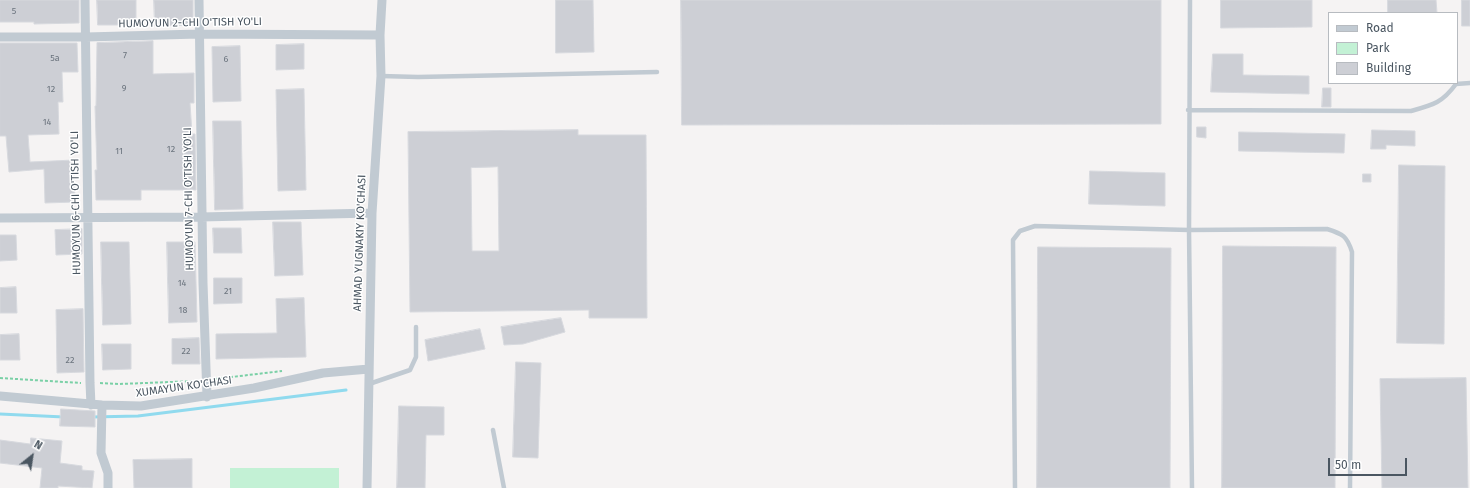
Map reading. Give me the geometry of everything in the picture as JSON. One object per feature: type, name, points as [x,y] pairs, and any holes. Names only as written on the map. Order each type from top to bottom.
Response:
[{"type":"street","name":"HUMOYUN 6-CHI O'TISH YO'LI","points":[[85,0],[91,405]]},
{"type":"street","name":"HUMOYUN 7-CHI O'TISH YO'LI","points":[[198,0],[201,217],[207,396]]},
{"type":"street","name":"AHMAD YUGNAKIY KO'CHASI","points":[[367,488],[372,213],[381,76],[380,35],[382,0]]},
{"type":"street","name":"HUMOYUN 2-CHI O'TISH YO'LI","points":[[0,37],[86,37],[199,34],[380,35]]},
{"type":"street","points":[[0,218],[201,217],[372,213]]},
{"type":"street","name":"XUMAYUN KO'CHASI","points":[[0,396],[91,405],[141,406],[254,388],[323,373],[369,369]]},
{"type":"street","points":[[102,405],[101,453],[108,473],[108,488]]},
{"type":"lane","points":[[1190,0],[1188,110],[1192,488]]},
{"type":"lane","points":[[381,76],[426,77],[657,72]]},
{"type":"lane","points":[[1458,84],[1470,83]]},
{"type":"lane","points":[[1188,110],[1411,111],[1433,105],[1448,96],[1456,84]]},
{"type":"lane","points":[[1015,488],[1013,240],[1020,231],[1035,226],[1189,230],[1327,229],[1340,233],[1348,240],[1352,252],[1350,488]]},
{"type":"lane","points":[[369,384],[410,370],[416,357],[416,327]]},
{"type":"lane","points":[[493,430],[504,488]]},
{"type":"path","points":[[0,378],[119,384],[206,380],[284,371]]},
{"type":"green space","points":[[230,468],[339,468],[339,488],[230,488]]},
{"type":"building","points":[[0,0],[79,0],[79,23],[34,24],[34,22],[0,22]]},
{"type":"building","points":[[97,0],[136,0],[136,25],[98,25]]},
{"type":"building","points":[[154,0],[193,0],[193,25],[155,26]]},
{"type":"building","points":[[556,0],[593,0],[594,52],[556,53]]},
{"type":"building","points":[[681,0],[1161,0],[1161,124],[682,125]]},
{"type":"building","points":[[1221,0],[1312,0],[1312,27],[1221,28]]},
{"type":"building","points":[[1388,0],[1436,0],[1437,12],[1388,12]]},
{"type":"building","points":[[1462,0],[1470,0],[1470,26],[1462,26]]},
{"type":"building","points":[[153,41],[153,74],[194,73],[194,103],[190,103],[192,134],[195,134],[196,190],[141,190],[141,200],[96,200],[95,170],[97,170],[95,106],[97,43]]},
{"type":"building","points":[[0,43],[77,43],[78,72],[62,72],[63,102],[58,102],[59,134],[28,135],[30,162],[74,160],[75,202],[45,203],[44,169],[9,172],[6,136],[0,136]]},
{"type":"building","points":[[304,44],[304,69],[276,70],[276,45]]},
{"type":"building","points":[[240,46],[241,101],[213,102],[212,47]]},
{"type":"building","points":[[1213,54],[1243,54],[1243,75],[1309,76],[1309,94],[1211,92]]},
{"type":"building","points":[[1323,88],[1331,88],[1331,107],[1322,107]]},
{"type":"building","points":[[304,89],[306,190],[278,191],[276,90]]},
{"type":"building","points":[[213,121],[241,121],[243,209],[215,210]]},
{"type":"building","points":[[1197,127],[1206,127],[1206,138],[1197,137]]},
{"type":"building","points":[[578,130],[578,135],[646,135],[647,318],[589,318],[589,310],[410,312],[408,132]],"holes":[[[498,167],[499,251],[472,251],[471,168]]]},
{"type":"building","points":[[1372,130],[1415,131],[1415,146],[1386,145],[1386,149],[1371,149]]},
{"type":"building","points":[[1239,132],[1345,134],[1344,153],[1239,151]]},
{"type":"building","points":[[1399,165],[1445,166],[1444,344],[1397,343]]},
{"type":"building","points":[[1090,171],[1165,173],[1165,206],[1089,204]]},
{"type":"building","points":[[1363,174],[1371,174],[1371,182],[1363,182]]},
{"type":"building","points":[[273,222],[301,222],[303,275],[275,276]]},
{"type":"building","points":[[213,228],[241,228],[242,253],[214,253]]},
{"type":"building","points":[[82,229],[82,254],[56,255],[55,230]]},
{"type":"building","points":[[0,235],[16,235],[17,260],[0,261]]},
{"type":"building","points":[[101,242],[129,242],[131,324],[103,325]]},
{"type":"building","points":[[167,242],[195,242],[197,322],[169,323]]},
{"type":"building","points":[[1223,246],[1336,247],[1335,488],[1222,488]]},
{"type":"building","points":[[1038,247],[1171,248],[1170,488],[1037,488]]},
{"type":"building","points":[[214,278],[242,278],[242,303],[214,304]]},
{"type":"building","points":[[16,287],[17,313],[0,313],[0,288]]},
{"type":"building","points":[[304,298],[306,357],[216,359],[216,334],[277,333],[276,299]]},
{"type":"building","points":[[83,309],[84,372],[57,373],[56,310]]},
{"type":"building","points":[[561,318],[565,332],[523,344],[504,345],[501,327]]},
{"type":"building","points":[[480,329],[485,349],[428,361],[425,340]]},
{"type":"building","points":[[19,334],[20,360],[0,360],[0,335]]},
{"type":"building","points":[[199,338],[200,364],[172,364],[172,339]]},
{"type":"building","points":[[102,344],[131,344],[131,369],[103,370]]},
{"type":"building","points":[[516,362],[541,363],[538,458],[513,457]]},
{"type":"building","points":[[1466,378],[1468,488],[1382,488],[1380,379]]},
{"type":"building","points":[[399,406],[444,407],[444,435],[426,435],[425,488],[397,488]]},
{"type":"building","points":[[61,409],[95,411],[95,427],[60,426]]},
{"type":"building","points":[[31,438],[62,441],[60,463],[82,466],[82,470],[94,471],[92,488],[58,486],[58,488],[40,488],[42,468],[0,463],[0,440],[30,444]]},
{"type":"building","points":[[192,459],[192,488],[134,488],[133,460]]},
{"type":"waterway","points":[[92,417],[138,416],[346,390]]},
{"type":"waterway","points":[[0,414],[64,417]]}]
